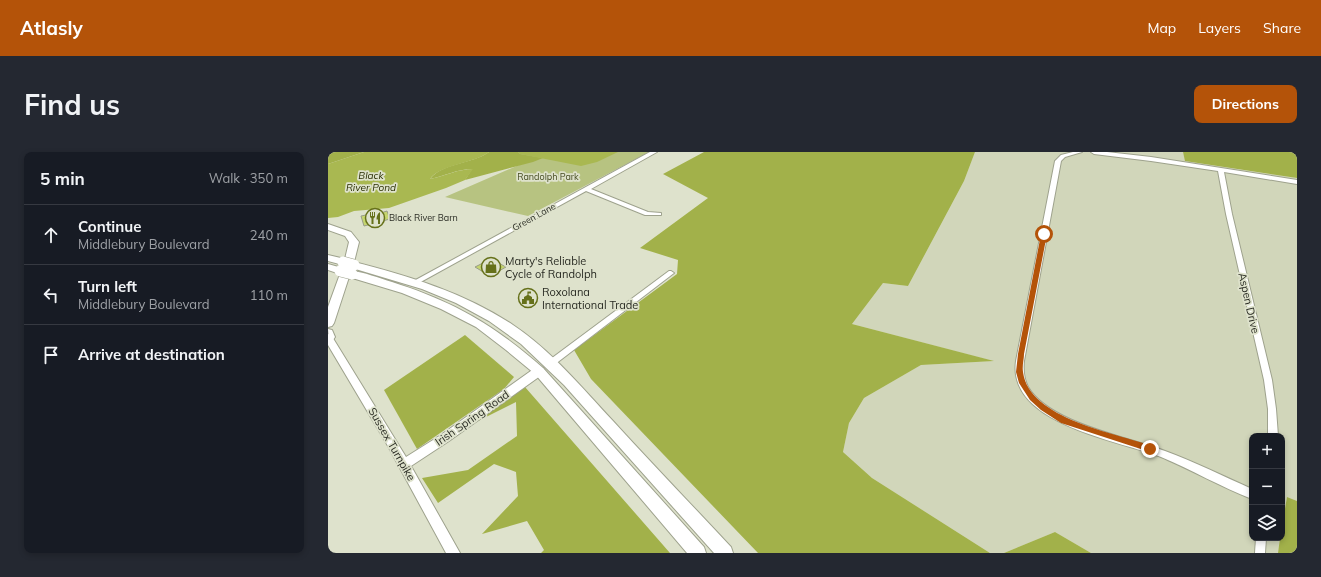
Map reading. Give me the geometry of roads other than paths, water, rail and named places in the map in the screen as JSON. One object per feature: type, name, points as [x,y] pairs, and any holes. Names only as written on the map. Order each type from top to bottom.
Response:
[{"type":"highway","points":[[328,228],[338,230],[351,237],[354,246],[332,301],[328,323]]},
{"type":"highway","points":[[328,258],[347,268],[414,293],[459,312],[545,367],[725,553]]},
{"type":"highway","points":[[328,267],[347,268],[415,282],[462,301],[492,317],[522,338],[698,553]]},
{"type":"main road","name":"Sussex Turnpike","points":[[328,336],[404,464],[453,553]]},
{"type":"main road","name":"Irish Spring Road","points":[[404,464],[445,438],[545,367]]},
{"type":"street","name":"Green Lane","points":[[415,282],[654,152]]},
{"type":"street","points":[[1079,152],[1062,156],[1058,161],[1021,354],[1019,372],[1023,383],[1030,394],[1043,408],[1064,421],[1150,449],[1249,493]]},
{"type":"street","points":[[1094,152],[1157,160],[1297,185]]},
{"type":"street","points":[[1221,171],[1242,172],[1297,182]]},
{"type":"street","name":"Aspen Drive","points":[[1221,171],[1229,214],[1268,380],[1272,410],[1273,433]]},
{"type":"street","points":[[586,188],[647,214],[659,214]]},
{"type":"street","name":"Irish Spring Road","points":[[545,367],[671,273]]},
{"type":"street","points":[[1260,553],[1261,541]]},
{"type":"water","name":"Black River Pond","points":[[364,152],[489,152],[475,159],[441,170],[430,179],[457,171],[473,169],[465,180],[446,188],[389,208],[354,211],[338,217],[328,218],[328,164]]},
{"type":"water","points":[[518,152],[618,152],[597,162],[581,166],[520,154]]},
{"type":"place","name":"Black River Barn","points":[[375,218]]},
{"type":"place","name":"Marty's Reliable Cycle of Randolph","points":[[491,267]]},
{"type":"place","name":"Roxolana International Trade","points":[[528,298]]},
{"type":"park label","name":"Randolph Park","points":[[548,177]]}]
